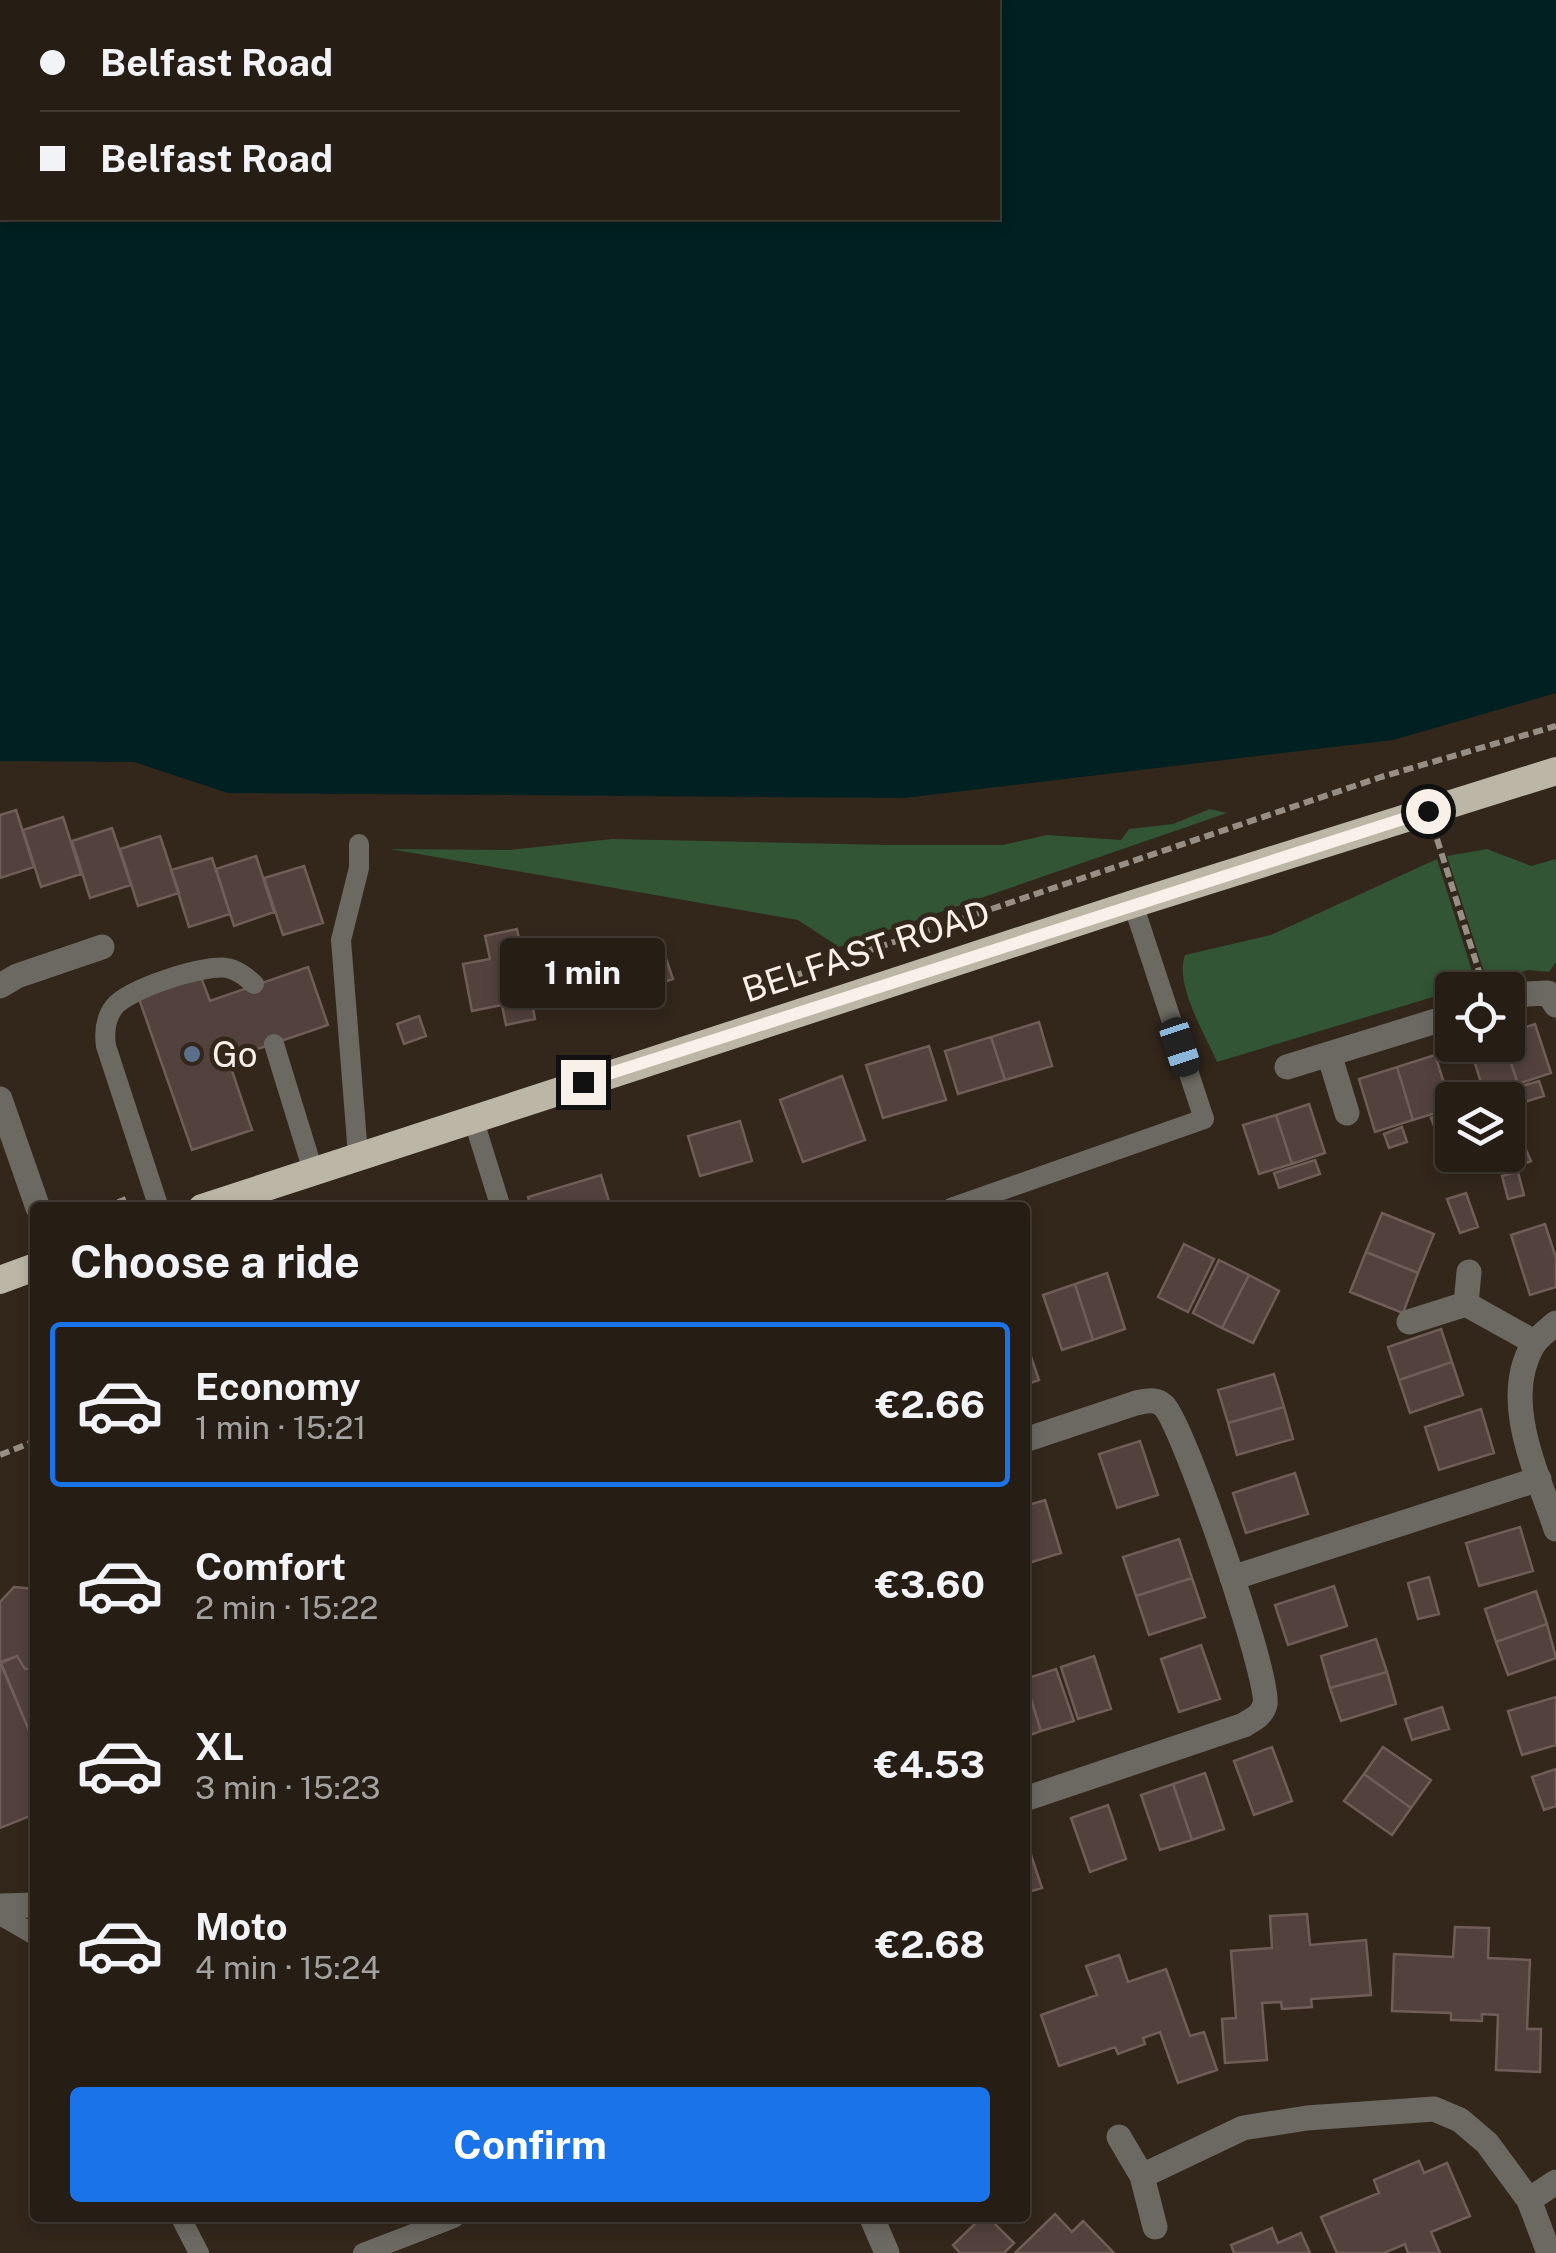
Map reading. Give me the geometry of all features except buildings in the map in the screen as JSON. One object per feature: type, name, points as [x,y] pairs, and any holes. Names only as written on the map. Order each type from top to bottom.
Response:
[{"type":"highway","name":"BELFAST ROAD","points":[[220,1202],[1133,904],[1556,771]]},
{"type":"highway","points":[[0,1280],[30,1269]]},
{"type":"street","points":[[0,986],[16,976],[102,947]]},
{"type":"street","points":[[1525,997],[1548,992],[1556,1005]]},
{"type":"street","points":[[1288,1068],[1435,1021]]},
{"type":"street","points":[[1329,1054],[1347,1113]]},
{"type":"street","points":[[0,1098],[36,1202]]},
{"type":"street","points":[[1466,1304],[1468,1272]]},
{"type":"street","points":[[1409,1322],[1466,1304],[1534,1342]]},
{"type":"street","points":[[1556,1324],[1534,1342],[1521,1375],[1521,1418],[1556,1530]]},
{"type":"street","points":[[1030,1438],[1136,1403],[1152,1400],[1162,1404],[1179,1430],[1232,1578],[1266,1702],[1258,1717],[1244,1725],[1030,1796]]},
{"type":"street","points":[[1232,1578],[1540,1478]]},
{"type":"street","points":[[0,1906],[30,1905]]},
{"type":"street","points":[[1142,2176],[1243,2128],[1324,2116],[1434,2109],[1460,2120],[1487,2143],[1530,2200],[1549,2253]]},
{"type":"street","points":[[1119,2137],[1142,2176],[1155,2227]]},
{"type":"street","points":[[1530,2200],[1556,2182]]},
{"type":"street","points":[[874,2222],[887,2253]]},
{"type":"lane","points":[[358,1155],[342,940],[359,868],[359,844]]},
{"type":"lane","points":[[968,1202],[1204,1119],[1133,904]]},
{"type":"lane","points":[[157,1202],[106,1046],[107,1021],[121,1000],[196,971],[228,968],[254,984]]},
{"type":"lane","points":[[274,1044],[313,1170]]},
{"type":"lane","points":[[474,1118],[498,1202]]},
{"type":"lane","points":[[0,1915],[30,1932]]},
{"type":"lane","points":[[184,2222],[199,2253]]},
{"type":"lane","points":[[363,2253],[444,2222]]},
{"type":"path","points":[[1428,811],[1479,972]]},
{"type":"path","points":[[0,1456],[30,1442]]},
{"type":"green space","points":[[1210,809],[1227,813],[839,947],[798,920],[390,849],[509,850],[612,839],[889,845],[1003,845],[1047,835],[1121,840],[1129,829],[1173,824]]},
{"type":"green space","points":[[1487,849],[1531,866],[1556,859],[1556,962],[1549,972],[1484,972],[1447,856]]},
{"type":"green space","points":[[1437,859],[1472,972],[1435,972],[1435,996],[1217,1062],[1187,994],[1185,955],[1271,935]]},
{"type":"water","points":[[1000,0],[1556,0],[1556,693],[1393,740],[904,798],[228,793],[134,762],[0,761],[0,220],[1000,220]]},
{"type":"place","name":"Go","points":[[192,1054]]},
{"type":"route","points":[[583,1082],[1428,811]]}]
